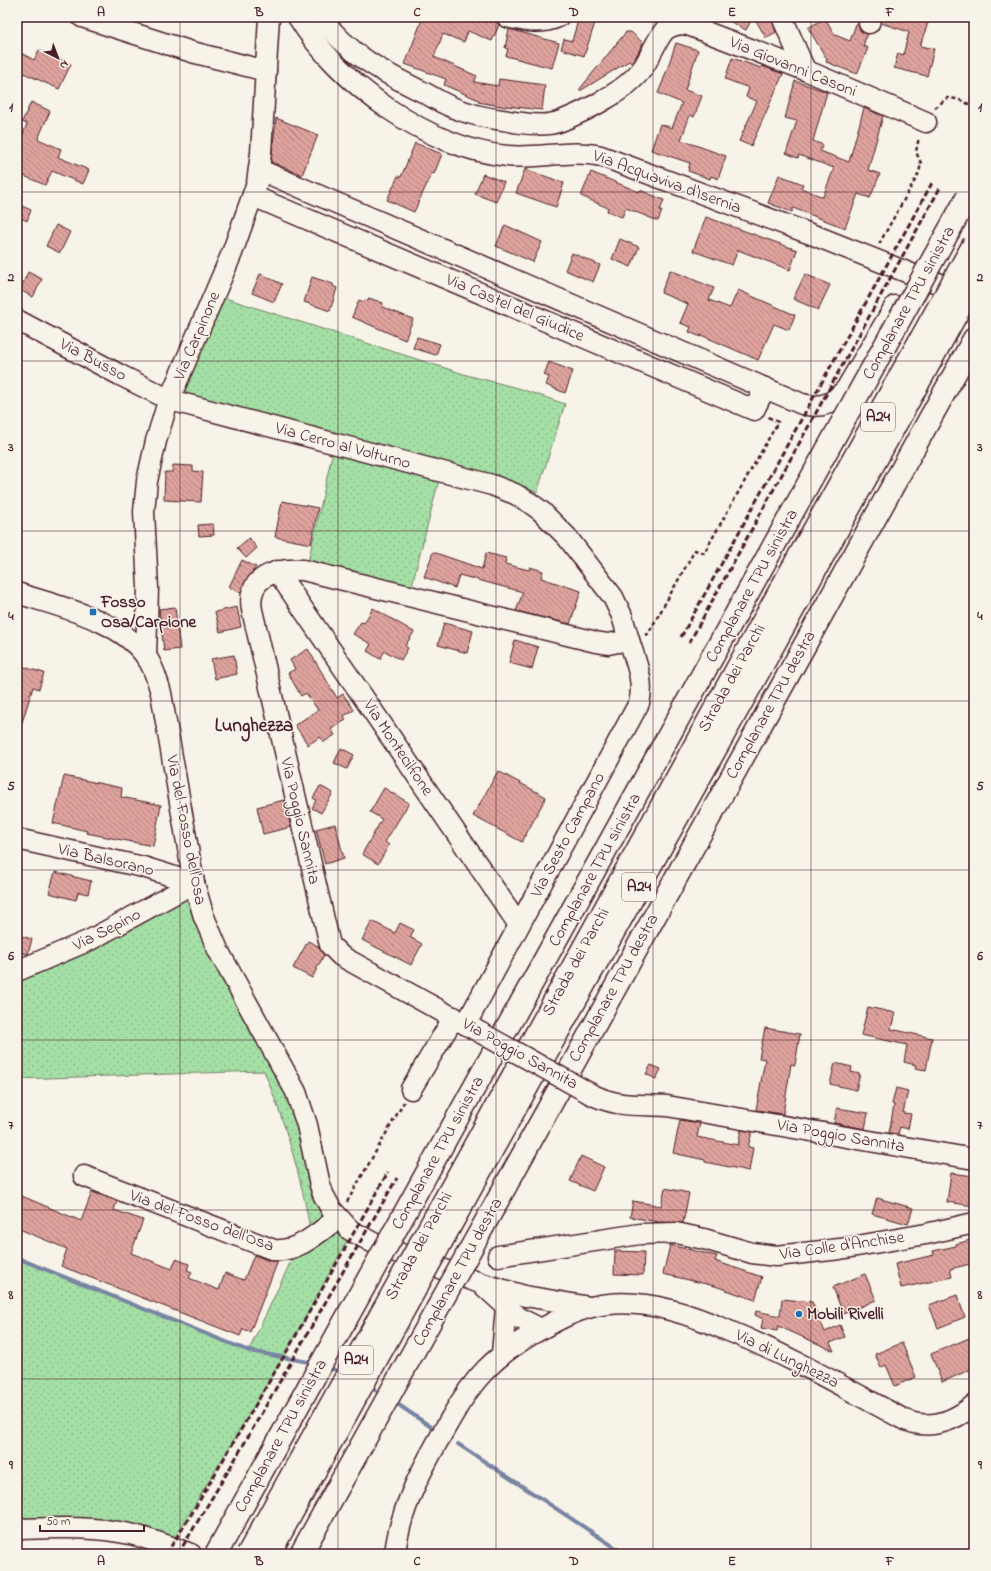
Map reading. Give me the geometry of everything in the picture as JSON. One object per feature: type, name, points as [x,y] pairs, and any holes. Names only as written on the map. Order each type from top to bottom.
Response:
[{"type":"highway","name":"Complanare TPU sinistra","points":[[216,1554],[970,192]]},
{"type":"highway","name":"Strada dei Parchi","points":[[269,1554],[471,1171],[790,594],[974,244]]},
{"type":"highway","name":"Strada dei Parchi","points":[[790,594],[974,282]]},
{"type":"highway","name":"Complanare TPU destra","points":[[302,1554],[974,339]]},
{"type":"highway","name":"Strada dei Parchi","points":[[248,1554],[471,1171]]},
{"type":"street","points":[[82,17],[192,52],[266,71]]},
{"type":"street","name":"Via Carpinone","points":[[146,657],[148,588],[144,531],[144,503],[147,481],[156,441],[170,400],[205,319],[253,196],[260,170],[269,17]]},
{"type":"street","name":"Via Acquaviva d'Isernia","points":[[298,17],[313,39],[325,53],[364,90],[403,118],[452,143],[473,150],[508,156],[572,153],[601,156],[914,275],[974,295]]},
{"type":"street","name":"Via Giovanni Casoni","points":[[321,17],[331,30],[372,66],[400,81],[469,114],[526,124],[544,125],[560,122],[619,91],[640,72],[665,30],[676,25],[688,25],[805,70],[926,122]]},
{"type":"street","points":[[507,17],[530,22],[549,22],[558,17]]},
{"type":"street","points":[[782,17],[805,70]]},
{"type":"street","name":"Via Castel del Giudice","points":[[260,170],[802,404],[813,407],[825,405],[837,400],[846,389],[914,275]]},
{"type":"street","name":"Via Castel del Giudice","points":[[253,196],[754,410]]},
{"type":"street","name":"Via Busso","points":[[17,320],[170,400]]},
{"type":"street","points":[[754,410],[765,388]]},
{"type":"street","name":"Via Cerro al Volturno","points":[[170,400],[492,485],[515,494],[541,511],[570,541],[613,597],[622,616],[629,640]]},
{"type":"street","name":"Via Poggio Sannita","points":[[629,640],[608,644],[596,642],[316,572],[289,569],[277,571],[269,574],[258,583],[252,595],[251,606],[328,942],[333,950],[341,956],[589,1093],[614,1103],[667,1106],[974,1158]]},
{"type":"street","name":"Via Montecilfone","points":[[277,571],[519,925]]},
{"type":"street","name":"Via del Fosso dell'Osa","points":[[17,593],[102,622],[128,639],[146,657],[154,670],[161,693],[194,884],[204,917],[218,950],[296,1092],[307,1125],[322,1189],[328,1204],[338,1218],[352,1232],[371,1242],[480,1283],[525,1296],[590,1307]]},
{"type":"street","name":"Via Sesto Campano","points":[[411,1089],[460,1021],[519,925],[639,703],[641,690],[640,678],[629,640]]},
{"type":"street","name":"Via Balsorano","points":[[17,839],[143,868],[194,884]]},
{"type":"street","name":"Via Sepino","points":[[17,971],[90,940],[194,884]]},
{"type":"street","name":"Via del Fosso dell'Osa","points":[[84,1176],[274,1250],[286,1250],[296,1246],[338,1218]]},
{"type":"street","name":"Via Colle d'Anchise","points":[[498,1256],[660,1232],[688,1235],[761,1255],[790,1255],[895,1240],[974,1223]]},
{"type":"street","points":[[480,1283],[519,1318],[541,1329]]},
{"type":"street","points":[[525,1296],[541,1329]]},
{"type":"street","name":"Via di Lunghezza","points":[[590,1307],[609,1304],[637,1304],[671,1310],[703,1320],[773,1349],[889,1412],[915,1424],[930,1425],[942,1423],[959,1415],[974,1405]]},
{"type":"street","points":[[502,1354],[506,1307]]},
{"type":"street","points":[[395,1554],[404,1517],[412,1493],[429,1457],[462,1398],[471,1385],[502,1354],[541,1329],[590,1307]]},
{"type":"street","points":[[17,1528],[75,1528],[110,1531],[138,1536],[191,1554]]},
{"type":"path","points":[[871,258],[918,173],[921,163],[916,152],[918,139],[926,122],[938,104],[947,98],[957,99],[969,104],[974,95]]},
{"type":"path","points":[[648,634],[695,550],[704,553],[778,422],[754,410]]},
{"type":"path","points":[[338,1218],[411,1089]]},
{"type":"green space","points":[[219,296],[470,376],[518,388],[565,404],[537,493],[526,487],[443,464],[410,593],[307,567],[333,450],[173,407]]},
{"type":"green space","points":[[194,883],[274,1052],[319,1179],[352,1232],[290,1346],[170,1546],[159,1543],[17,1533],[17,1256],[60,1275],[249,1350],[291,1261],[313,1249],[310,1226],[288,1136],[264,1071],[17,1079],[17,969]]},
{"type":"building","points":[[423,17],[486,17],[496,21],[499,25],[492,41],[468,31],[464,42],[443,34],[434,57],[477,76],[474,82],[498,86],[499,79],[545,85],[542,110],[506,107],[478,102],[479,100],[444,85],[446,79],[405,64]]},
{"type":"building","points":[[579,17],[597,17],[584,56],[561,49],[564,39],[572,41]]},
{"type":"building","points":[[722,17],[753,17],[746,30]]},
{"type":"building","points":[[754,17],[771,17],[776,32],[766,38]]},
{"type":"building","points":[[882,17],[930,17],[920,46],[934,49],[927,76],[894,68],[898,53],[903,55],[909,32],[881,23]]},
{"type":"building","points":[[825,18],[835,35],[850,41],[856,24],[858,24],[861,31],[867,34],[863,46],[868,48],[857,74],[826,62],[827,59],[808,28]]},
{"type":"building","points":[[509,29],[559,43],[552,68],[506,56],[508,49],[505,48]]},
{"type":"building","points":[[626,32],[631,32],[643,43],[632,64],[629,61],[580,91],[579,90]]},
{"type":"building","points":[[676,43],[698,50],[685,90],[702,96],[694,117],[690,115],[681,140],[726,156],[718,179],[711,176],[710,179],[688,171],[690,163],[651,150],[660,124],[672,128],[682,103],[658,93]]},
{"type":"building","points":[[39,50],[71,64],[59,89],[17,70],[17,51],[34,60]]},
{"type":"building","points":[[732,58],[761,68],[762,66],[783,74],[751,146],[739,141],[757,101],[746,97],[749,88],[725,79]]},
{"type":"building","points":[[795,81],[827,92],[813,141],[823,145],[820,151],[849,162],[864,108],[883,116],[868,170],[880,174],[870,198],[858,194],[845,228],[793,208],[792,212],[768,203],[779,175],[803,184],[801,188],[823,197],[834,168],[799,155],[798,158],[786,153],[797,121],[785,118]]},
{"type":"building","points":[[31,102],[50,111],[38,139],[61,149],[58,157],[89,170],[83,184],[52,171],[45,185],[17,173],[17,165],[21,155],[17,154],[19,150],[17,149],[27,124],[22,122]]},
{"type":"building","points":[[276,118],[318,135],[302,175],[271,162]]},
{"type":"building","points":[[415,143],[442,154],[434,174],[432,173],[414,212],[387,200],[398,176],[401,177]]},
{"type":"building","points":[[525,169],[564,183],[556,207],[516,193]]},
{"type":"building","points":[[591,172],[639,192],[640,190],[664,200],[658,221],[626,208],[622,217],[607,211],[608,208],[581,196]]},
{"type":"building","points":[[483,174],[504,182],[496,202],[475,194]]},
{"type":"building","points":[[17,204],[31,210],[27,221],[17,216]]},
{"type":"building","points":[[706,217],[797,250],[790,270],[738,250],[732,265],[693,251]]},
{"type":"building","points":[[56,225],[70,232],[60,253],[46,246]]},
{"type":"building","points":[[505,225],[542,242],[533,262],[496,246]]},
{"type":"building","points":[[620,239],[639,247],[631,267],[612,259]]},
{"type":"building","points":[[572,253],[600,265],[593,282],[565,270]]},
{"type":"building","points":[[670,270],[714,288],[709,300],[730,308],[738,290],[795,315],[789,330],[774,324],[758,360],[701,335],[701,337],[689,332],[691,327],[680,323],[688,304],[661,293]]},
{"type":"building","points":[[28,272],[42,279],[33,297],[20,290]]},
{"type":"building","points":[[260,274],[282,284],[274,302],[252,293]]},
{"type":"building","points":[[805,274],[830,285],[818,310],[793,299]]},
{"type":"building","points":[[312,277],[333,284],[333,286],[337,288],[330,311],[304,302]]},
{"type":"building","points":[[369,298],[383,303],[382,307],[413,319],[405,340],[352,317],[359,300],[364,302],[365,300],[368,301]]},
{"type":"building","points":[[417,337],[440,344],[436,355],[413,348]]},
{"type":"building","points":[[549,362],[573,371],[565,393],[546,385],[549,377],[544,375]]},
{"type":"building","points":[[173,465],[193,466],[193,471],[203,472],[201,502],[164,500],[165,472],[172,472]]},
{"type":"building","points":[[282,501],[318,508],[311,544],[275,537]]},
{"type":"building","points":[[213,524],[214,535],[199,536],[198,525]]},
{"type":"building","points":[[249,538],[257,548],[246,558],[237,548]]},
{"type":"building","points":[[433,552],[482,569],[486,553],[506,558],[505,564],[529,570],[530,567],[543,571],[541,578],[581,591],[570,624],[516,611],[523,592],[459,575],[455,588],[424,577]]},
{"type":"building","points":[[242,560],[256,567],[244,583],[241,593],[229,587]]},
{"type":"building","points":[[175,607],[180,649],[164,651],[159,609]]},
{"type":"building","points":[[237,607],[241,627],[220,632],[215,612]]},
{"type":"building","points":[[373,608],[414,632],[405,646],[408,648],[401,660],[385,651],[380,659],[367,651],[371,644],[353,634],[361,622],[364,623]]},
{"type":"building","points":[[444,623],[473,631],[467,653],[438,645]]},
{"type":"building","points":[[515,640],[538,647],[532,669],[509,663]]},
{"type":"building","points":[[308,649],[337,698],[343,694],[354,710],[344,716],[346,720],[331,729],[335,735],[324,742],[320,737],[308,745],[295,725],[318,710],[306,693],[301,696],[288,673],[295,669],[290,660]]},
{"type":"building","points":[[234,655],[237,674],[215,679],[211,659]]},
{"type":"building","points":[[17,665],[44,673],[39,689],[33,687],[20,729],[17,729]]},
{"type":"building","points":[[341,748],[354,755],[347,769],[334,763]]},
{"type":"building","points":[[498,771],[546,797],[522,842],[473,816]]},
{"type":"building","points":[[64,776],[122,788],[121,797],[161,805],[153,846],[86,833],[87,831],[53,823]]},
{"type":"building","points":[[320,786],[333,793],[321,813],[312,808],[316,800],[313,798]]},
{"type":"building","points":[[384,788],[409,803],[385,842],[389,845],[378,864],[362,854],[382,819],[370,812]]},
{"type":"building","points":[[284,800],[291,827],[263,834],[257,807]]},
{"type":"building","points":[[335,824],[344,858],[325,864],[316,829]]},
{"type":"building","points":[[55,872],[91,881],[88,894],[78,892],[76,900],[49,893]]},
{"type":"building","points":[[372,921],[395,933],[400,923],[414,930],[410,937],[422,944],[411,965],[362,940]]},
{"type":"building","points":[[17,935],[32,939],[28,954],[17,952]]},
{"type":"building","points":[[308,941],[318,946],[324,955],[312,978],[293,968]]},
{"type":"building","points":[[868,1007],[895,1013],[891,1029],[932,1038],[926,1070],[915,1068],[916,1065],[904,1062],[907,1045],[861,1035]]},
{"type":"building","points":[[765,1028],[800,1034],[795,1065],[791,1064],[783,1114],[756,1110],[765,1059],[759,1058]]},
{"type":"building","points":[[835,1063],[852,1067],[851,1072],[860,1074],[856,1090],[830,1084]]},
{"type":"building","points":[[651,1065],[661,1069],[656,1079],[646,1074]]},
{"type":"building","points":[[896,1088],[908,1091],[903,1113],[911,1114],[908,1129],[900,1127],[898,1134],[889,1133],[894,1105],[892,1104]]},
{"type":"building","points":[[837,1108],[868,1113],[865,1129],[834,1123]]},
{"type":"building","points":[[680,1120],[700,1123],[697,1137],[738,1145],[741,1130],[752,1132],[748,1147],[753,1148],[749,1171],[705,1162],[705,1160],[673,1153]]},
{"type":"building","points":[[581,1156],[604,1167],[593,1191],[570,1181]]},
{"type":"building","points":[[951,1173],[974,1176],[974,1206],[947,1202]]},
{"type":"building","points":[[665,1188],[689,1193],[683,1223],[659,1222],[630,1217],[633,1201],[661,1206]]},
{"type":"building","points":[[92,1192],[117,1201],[114,1210],[143,1220],[131,1253],[172,1269],[176,1259],[189,1264],[187,1270],[192,1272],[189,1278],[219,1290],[225,1273],[244,1280],[254,1255],[270,1261],[278,1261],[250,1332],[243,1329],[240,1336],[61,1266],[67,1249],[17,1228],[17,1194],[81,1221]]},
{"type":"building","points":[[877,1198],[913,1208],[908,1224],[872,1214]]},
{"type":"building","points":[[974,1239],[974,1263],[950,1269],[952,1277],[901,1288],[895,1264],[934,1255],[933,1251],[956,1246],[956,1244]]},
{"type":"building","points":[[670,1245],[717,1256],[715,1261],[762,1277],[755,1300],[715,1286],[663,1274]]},
{"type":"building","points":[[615,1251],[644,1252],[643,1275],[614,1274]]},
{"type":"building","points":[[865,1274],[876,1300],[843,1314],[833,1287]]},
{"type":"building","points":[[957,1295],[965,1317],[938,1328],[929,1305]]},
{"type":"building","name":"Mobili Rivelli","points":[[782,1299],[812,1302],[825,1332],[840,1325],[845,1337],[830,1343],[834,1351],[778,1326],[777,1331],[761,1328],[763,1319],[755,1315],[756,1311],[780,1316]]},
{"type":"building","points":[[974,1336],[974,1368],[942,1382],[931,1354]]},
{"type":"building","points":[[902,1343],[916,1377],[895,1386],[886,1365],[881,1368],[875,1354]]},
{"type":"waterway","points":[[17,1258],[249,1351],[314,1363]]},
{"type":"waterway","points":[[328,1367],[342,1373]]},
{"type":"waterway","points":[[369,1387],[383,1394]]},
{"type":"waterway","points":[[393,1401],[437,1431]]},
{"type":"waterway","points":[[458,1444],[625,1554]]},
{"type":"railway","points":[[681,637],[932,183]]},
{"type":"railway","points":[[689,643],[940,188]]},
{"type":"railway","points":[[166,1554],[188,1520],[290,1346],[388,1172]]},
{"type":"railway","points":[[178,1554],[230,1468],[397,1178]]},
{"type":"place","name":"Fosso Osa/Carpione","points":[[93,612]]},
{"type":"place","name":"Mobili Rivelli","points":[[799,1314]]},
{"type":"district","name":"Lunghezza","points":[[254,726]]}]
